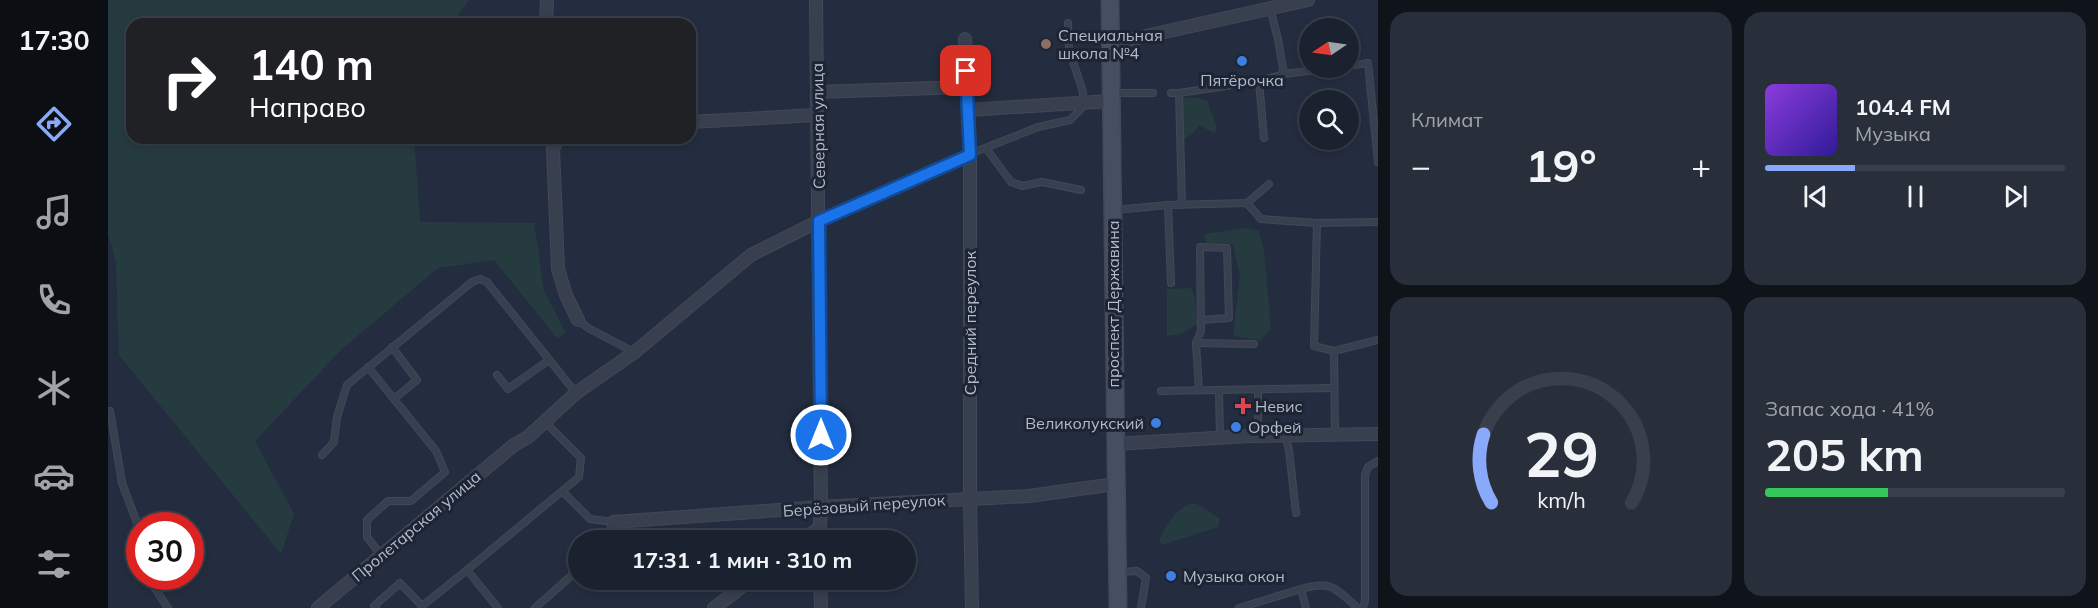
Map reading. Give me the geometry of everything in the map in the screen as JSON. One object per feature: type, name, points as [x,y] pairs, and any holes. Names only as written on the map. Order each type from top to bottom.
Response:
[{"type":"main road","name":"проспект Державина","points":[[1110,0],[1114,444],[1118,608]]},
{"type":"street","points":[[546,18],[547,0]]},
{"type":"street","name":"Северная улица","points":[[816,0],[821,507],[819,530]]},
{"type":"street","points":[[1110,44],[1308,0]]},
{"type":"street","name":"Средний переулок","points":[[965,39],[970,155],[972,608]]},
{"type":"street","points":[[817,92],[966,87]]},
{"type":"street","points":[[968,110],[1083,103],[1111,97]]},
{"type":"street","points":[[696,122],[817,115]]},
{"type":"street","points":[[555,144],[553,149],[558,269],[566,295],[578,320]]},
{"type":"street","name":"Пролетарская улица","points":[[318,608],[514,445],[528,437],[576,393],[635,352],[751,255],[819,221],[970,155]]},
{"type":"street","points":[[1114,444],[1249,436],[1378,434]]},
{"type":"street","name":"Берёзовый переулок","points":[[612,522],[821,507],[1029,496],[1115,484]]},
{"type":"street","points":[[714,608],[738,590]]},
{"type":"street","points":[[820,590],[821,608]]},
{"type":"lane","points":[[1270,8],[1284,74]]},
{"type":"lane","points":[[970,155],[1038,127],[1070,120],[1081,109],[1083,92],[1069,49],[1068,23]]},
{"type":"lane","points":[[1359,64],[1368,63],[1378,162]]},
{"type":"lane","points":[[1171,93],[1258,81],[1299,72]]},
{"type":"lane","points":[[1258,81],[1264,138]]},
{"type":"lane","points":[[1111,97],[1154,93]]},
{"type":"lane","points":[[1179,93],[1182,205]]},
{"type":"lane","points":[[986,148],[1011,182],[1023,186],[1042,182],[1081,190]]},
{"type":"lane","points":[[1113,210],[1168,205],[1247,203],[1269,184]]},
{"type":"lane","points":[[1247,203],[1261,219],[1317,223],[1378,222]]},
{"type":"lane","points":[[1168,205],[1171,283]]},
{"type":"lane","points":[[1317,223],[1314,346],[1334,351],[1378,340]]},
{"type":"lane","points":[[1200,390],[1196,343],[1201,331],[1200,247],[1227,248],[1228,318],[1201,320]]},
{"type":"lane","points":[[322,455],[334,442],[337,417],[347,385],[472,282],[480,279],[487,282],[576,393]]},
{"type":"lane","points":[[578,320],[588,328],[635,352]]},
{"type":"lane","points":[[1196,343],[1254,344]]},
{"type":"lane","points":[[392,347],[417,380],[394,399]]},
{"type":"lane","points":[[1334,351],[1335,434]]},
{"type":"lane","points":[[497,375],[508,389],[549,360]]},
{"type":"lane","points":[[368,367],[436,451],[445,472],[411,501],[388,501],[367,520],[367,537],[381,555]]},
{"type":"lane","points":[[1161,392],[1334,388]]},
{"type":"lane","points":[[1249,436],[1258,430],[1258,390]]},
{"type":"lane","points":[[1220,391],[1221,438]]},
{"type":"lane","points":[[110,411],[122,483],[133,512]]},
{"type":"lane","points":[[376,608],[374,606],[400,583],[422,606],[579,477],[581,458],[544,421]]},
{"type":"lane","points":[[1285,435],[1289,450],[1296,513]]},
{"type":"lane","points":[[1363,608],[1365,601],[1365,475],[1368,467],[1378,461]]},
{"type":"lane","points":[[563,492],[590,519],[612,522],[609,530]]},
{"type":"lane","points":[[467,570],[498,608]]},
{"type":"lane","points":[[1117,573],[1137,571],[1146,579],[1141,608]]},
{"type":"lane","points":[[535,608],[568,579]]},
{"type":"lane","points":[[1239,608],[1319,584],[1334,588],[1358,608]]},
{"type":"lane","points":[[1301,589],[1306,608]]},
{"type":"lane","points":[[157,590],[168,608]]},
{"type":"green space","points":[[108,0],[469,0],[458,15],[460,18],[126,18],[126,144],[414,144],[420,222],[534,223],[544,291],[566,333],[557,338],[494,260],[438,268],[343,348],[255,441],[294,514],[281,554],[119,355],[116,263],[108,233]]},
{"type":"green space","points":[[1185,98],[1207,101],[1217,128],[1214,133],[1199,125],[1184,140],[1181,102]]},
{"type":"green space","points":[[1246,228],[1259,231],[1264,251],[1271,329],[1260,340],[1233,336],[1240,276],[1233,244],[1206,243],[1204,234]]},
{"type":"green space","points":[[1191,288],[1195,300],[1197,324],[1181,334],[1167,336],[1167,289]]},
{"type":"green space","points":[[1194,503],[1220,519],[1218,527],[1162,545],[1159,540],[1173,517],[1182,508]]},
{"type":"place","name":"Специальная школа №4","points":[[1046,44]]},
{"type":"place","name":"Пятёрочка","points":[[1242,61]]},
{"type":"place","name":"Невис","points":[[1243,406]]},
{"type":"place","name":"Великолукский","points":[[1156,423]]},
{"type":"place","name":"Орфей","points":[[1236,427]]},
{"type":"place","name":"Музыка окон","points":[[1171,576]]},
{"type":"route","points":[[821,435],[819,221],[970,155],[966,71]]}]
